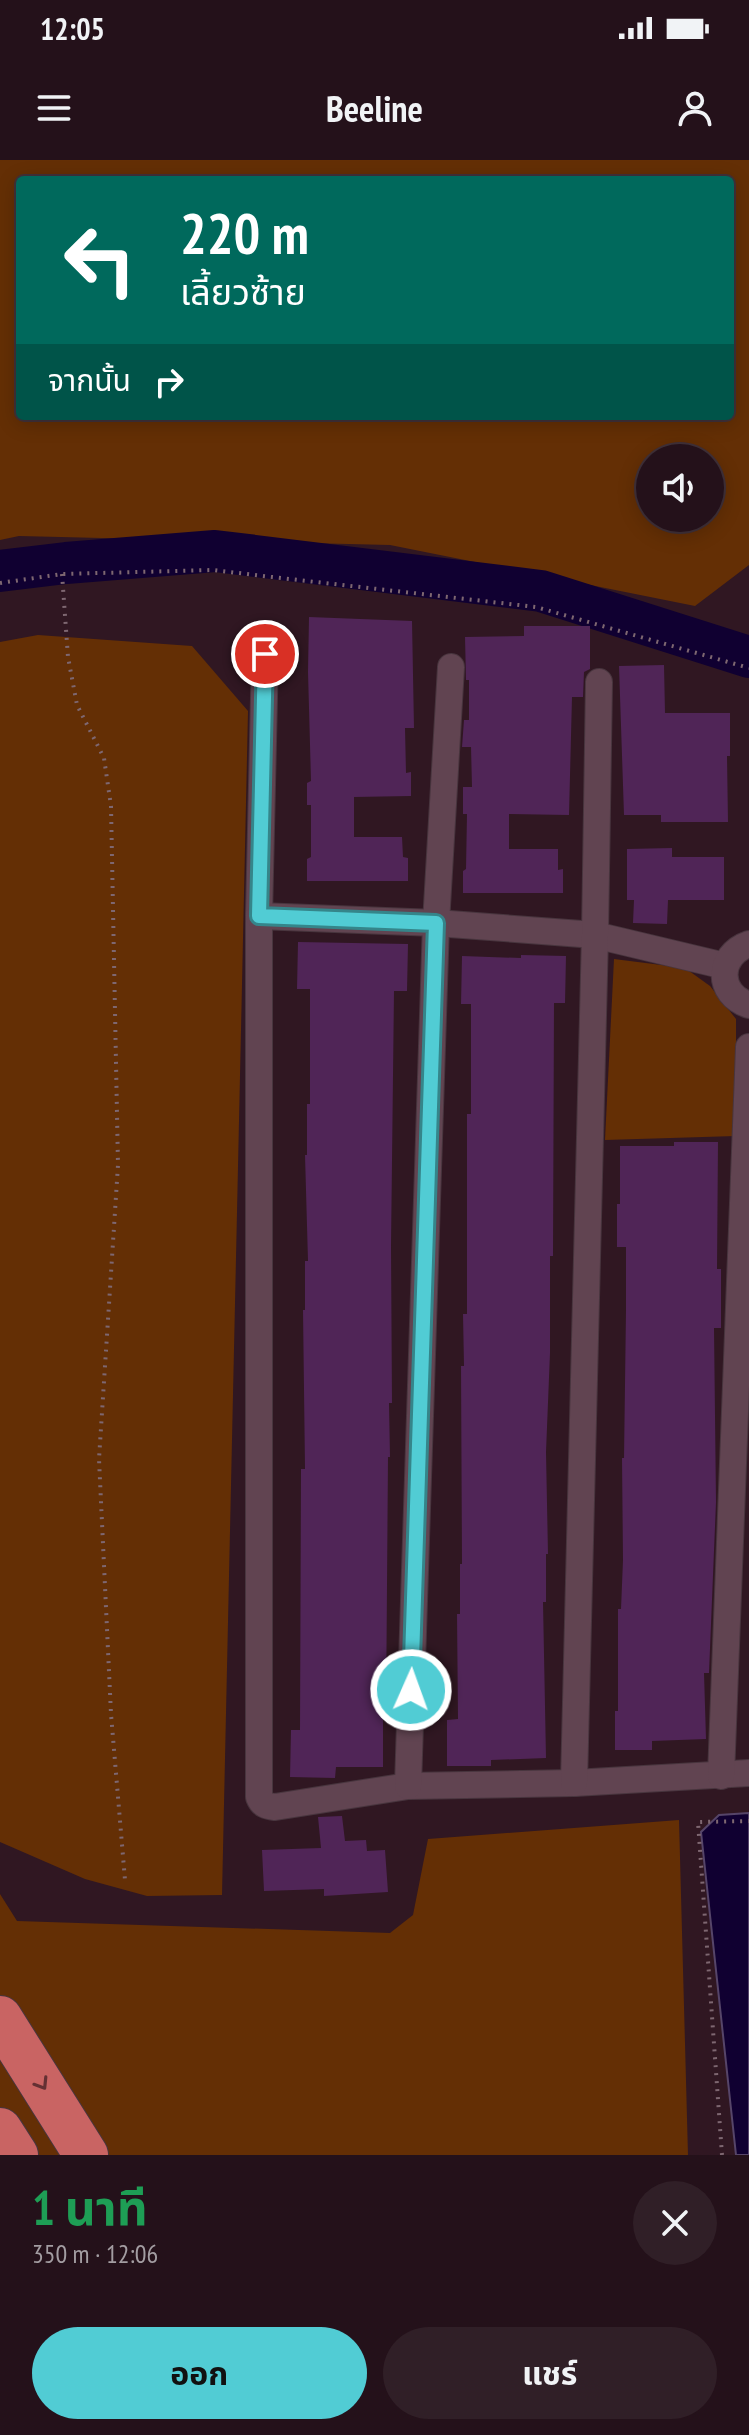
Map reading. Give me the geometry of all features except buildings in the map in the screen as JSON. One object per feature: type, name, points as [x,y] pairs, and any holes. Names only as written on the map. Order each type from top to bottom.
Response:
[{"type":"highway","points":[[0,2018],[86,2155]]},
{"type":"highway","points":[[0,2130],[16,2155]]},
{"type":"street","points":[[265,654],[259,916],[259,1797],[264,1805],[275,1807],[408,1786],[574,1783],[749,1773]]},
{"type":"street","points":[[408,1786],[436,923],[451,667]]},
{"type":"street","points":[[574,1783],[599,682]]},
{"type":"street","points":[[259,916],[436,923],[595,935],[725,966]]},
{"type":"street","points":[[749,944],[737,949],[725,966],[727,987],[732,996],[749,1005]]},
{"type":"street","points":[[721,1776],[749,1047]]},
{"type":"path","points":[[0,583],[62,574],[213,570],[536,607],[749,668]]},
{"type":"path","points":[[62,574],[68,657],[77,705],[104,758],[111,806],[118,1165],[99,1459],[111,1714],[125,1880]]},
{"type":"path","points":[[722,2155],[698,1822],[749,1821]]},
{"type":"shaded area","points":[[0,160],[749,160],[749,565],[695,606],[390,545],[19,536],[0,540]]},
{"type":"shaded area","points":[[38,635],[192,646],[248,711],[222,1895],[147,1896],[85,1879],[0,1842],[0,642]]},
{"type":"shaded area","points":[[614,959],[685,968],[710,986],[736,1019],[736,1136],[605,1140]]},
{"type":"shaded area","points":[[749,1813],[749,2155],[736,2155],[701,1832],[719,1815]]},
{"type":"shaded area","points":[[679,1820],[688,2155],[0,2155],[0,1894],[17,1921],[390,1933],[413,1915],[428,1839]]},
{"type":"waterway","points":[[0,571],[215,551],[541,591],[749,657]]},
{"type":"route","points":[[265,654],[259,916],[436,923],[411,1690]]}]
